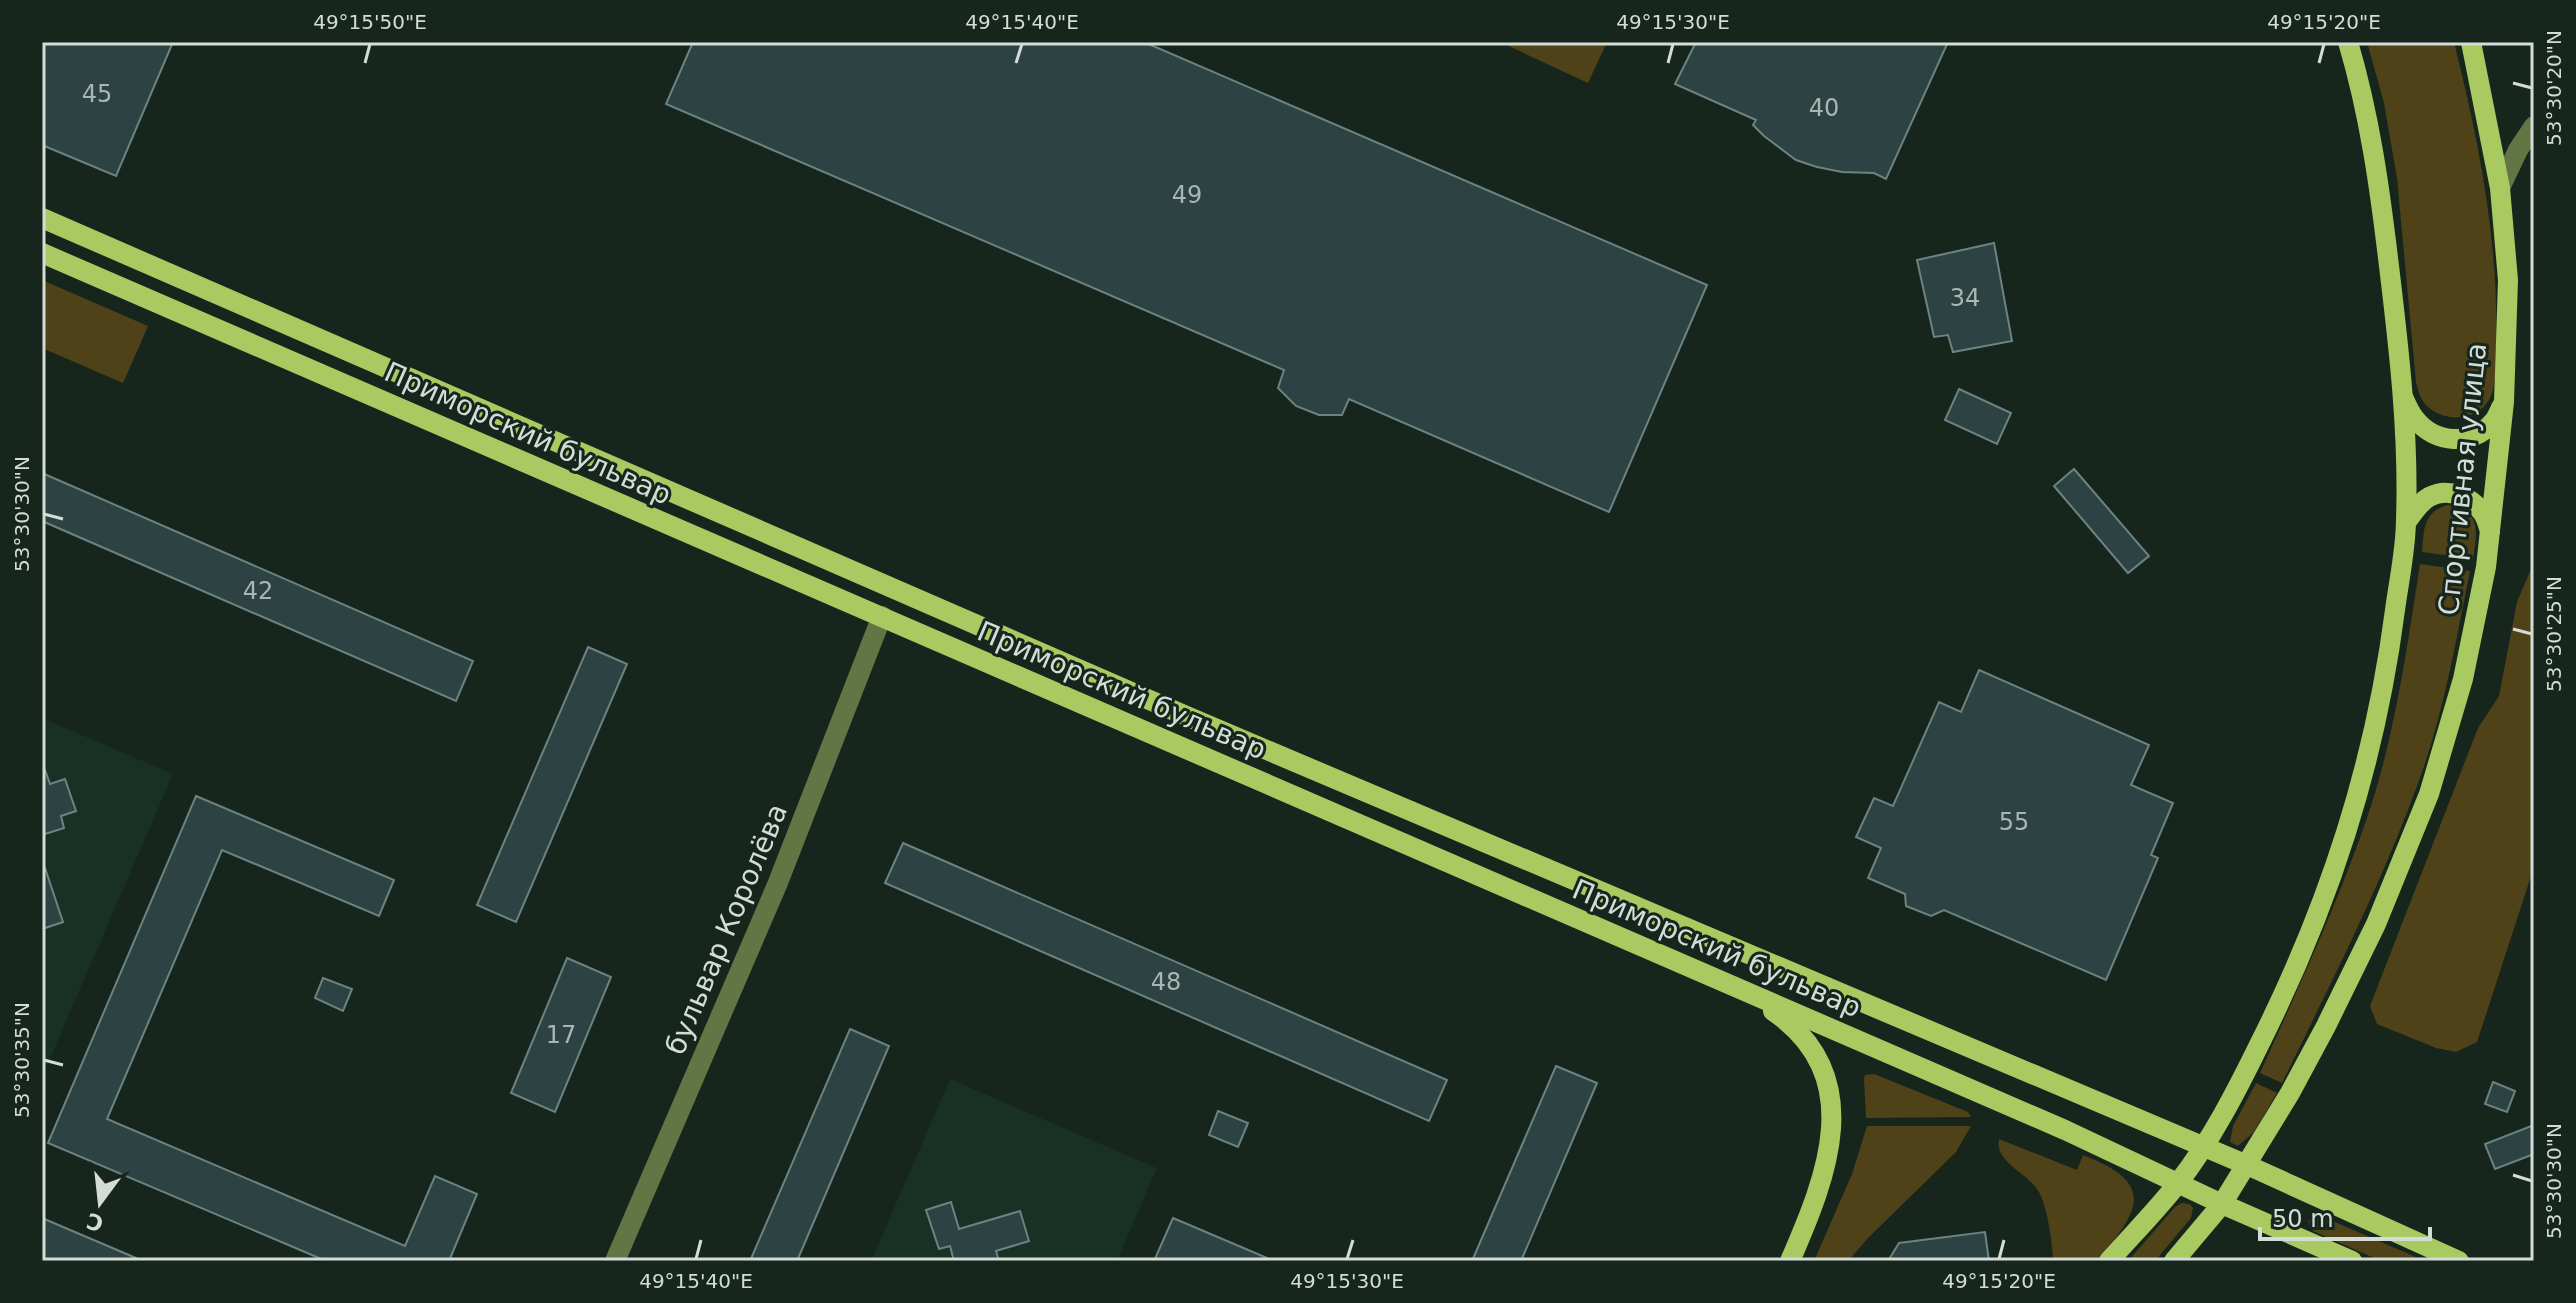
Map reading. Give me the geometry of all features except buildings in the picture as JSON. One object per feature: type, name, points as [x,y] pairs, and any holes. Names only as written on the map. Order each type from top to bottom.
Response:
[{"type":"main road","name":"Спортивная улица","points":[[2109,1261],[2178,1183],[2203,1147],[2279,1006],[2319,911],[2353,817],[2388,665],[2407,521],[2402,395],[2396,319],[2375,154],[2348,42]]},
{"type":"main road","name":"Спортивная улица","points":[[2174,1261],[2222,1204],[2326,1026],[2376,924],[2429,794],[2463,679],[2482,591],[2490,531],[2504,402],[2508,280],[2500,188],[2471,42]]},
{"type":"main road","points":[[42,218],[1184,715],[2247,1165],[2459,1261]]},
{"type":"main road","name":"Приморский бульвар","points":[[42,253],[2065,1130],[2222,1204]]},
{"type":"main road","points":[[2402,395],[2415,420],[2431,434],[2448,440],[2460,440],[2493,423],[2504,402]]},
{"type":"main road","points":[[2407,521],[2429,497],[2454,493],[2468,499],[2483,512],[2490,531]]},
{"type":"main road","points":[[1740,989],[1791,1024],[1816,1054],[1829,1087],[1831,1119],[1828,1159],[1818,1197],[1790,1261]]},
{"type":"main road","points":[[2222,1204],[2352,1261]]},
{"type":"street","points":[[2500,188],[2518,150],[2534,126]]},
{"type":"street","name":"бульвар Королёва","points":[[615,1261],[777,885],[882,616]]},
{"type":"shaded area","points":[[1500,42],[1607,42],[1588,83]]},
{"type":"shaded area","points":[[2367,42],[2454,42],[2486,192],[2496,307],[2493,388],[2483,407],[2468,416],[2449,417],[2432,410],[2423,402],[2416,382],[2397,178],[2384,103]]},
{"type":"shaded area","points":[[42,280],[148,326],[123,383],[42,348]]},
{"type":"shaded area","points":[[2448,505],[2472,517],[2476,532],[2473,559],[2422,552],[2426,522],[2434,512]]},
{"type":"shaded area","points":[[2534,562],[2534,867],[2477,1042],[2456,1052],[2436,1048],[2377,1024],[2370,1006],[2478,728],[2499,696],[2517,602]]},
{"type":"shaded area","points":[[2420,564],[2470,571],[2436,727],[2420,778],[2389,856],[2282,1083],[2260,1073],[2332,909],[2370,809],[2394,718]]},
{"type":"shaded area","points":[[42,718],[173,774],[42,1077]]},
{"type":"shaded area","points":[[1874,1074],[1968,1112],[1971,1117],[1866,1118],[1864,1079],[1865,1075]]},
{"type":"shaded area","points":[[950,1079],[1157,1168],[1117,1261],[871,1261]]},
{"type":"shaded area","points":[[2256,1083],[2277,1093],[2254,1132],[2238,1146],[2230,1142],[2233,1126]]},
{"type":"shaded area","points":[[1867,1126],[1971,1126],[1956,1152],[1848,1261],[1814,1261],[1852,1174]]},
{"type":"shaded area","points":[[1999,1139],[2077,1170],[2083,1155],[2123,1177],[2131,1188],[2134,1200],[2131,1213],[2097,1261],[2053,1261],[2042,1198],[2034,1185],[2002,1155]]},
{"type":"shaded area","points":[[2182,1203],[2190,1204],[2193,1208],[2191,1218],[2155,1261],[2128,1261],[2175,1207]]},
{"type":"shaded area","points":[[2313,1215],[2425,1261],[2381,1261],[2313,1231],[2308,1221]]}]
